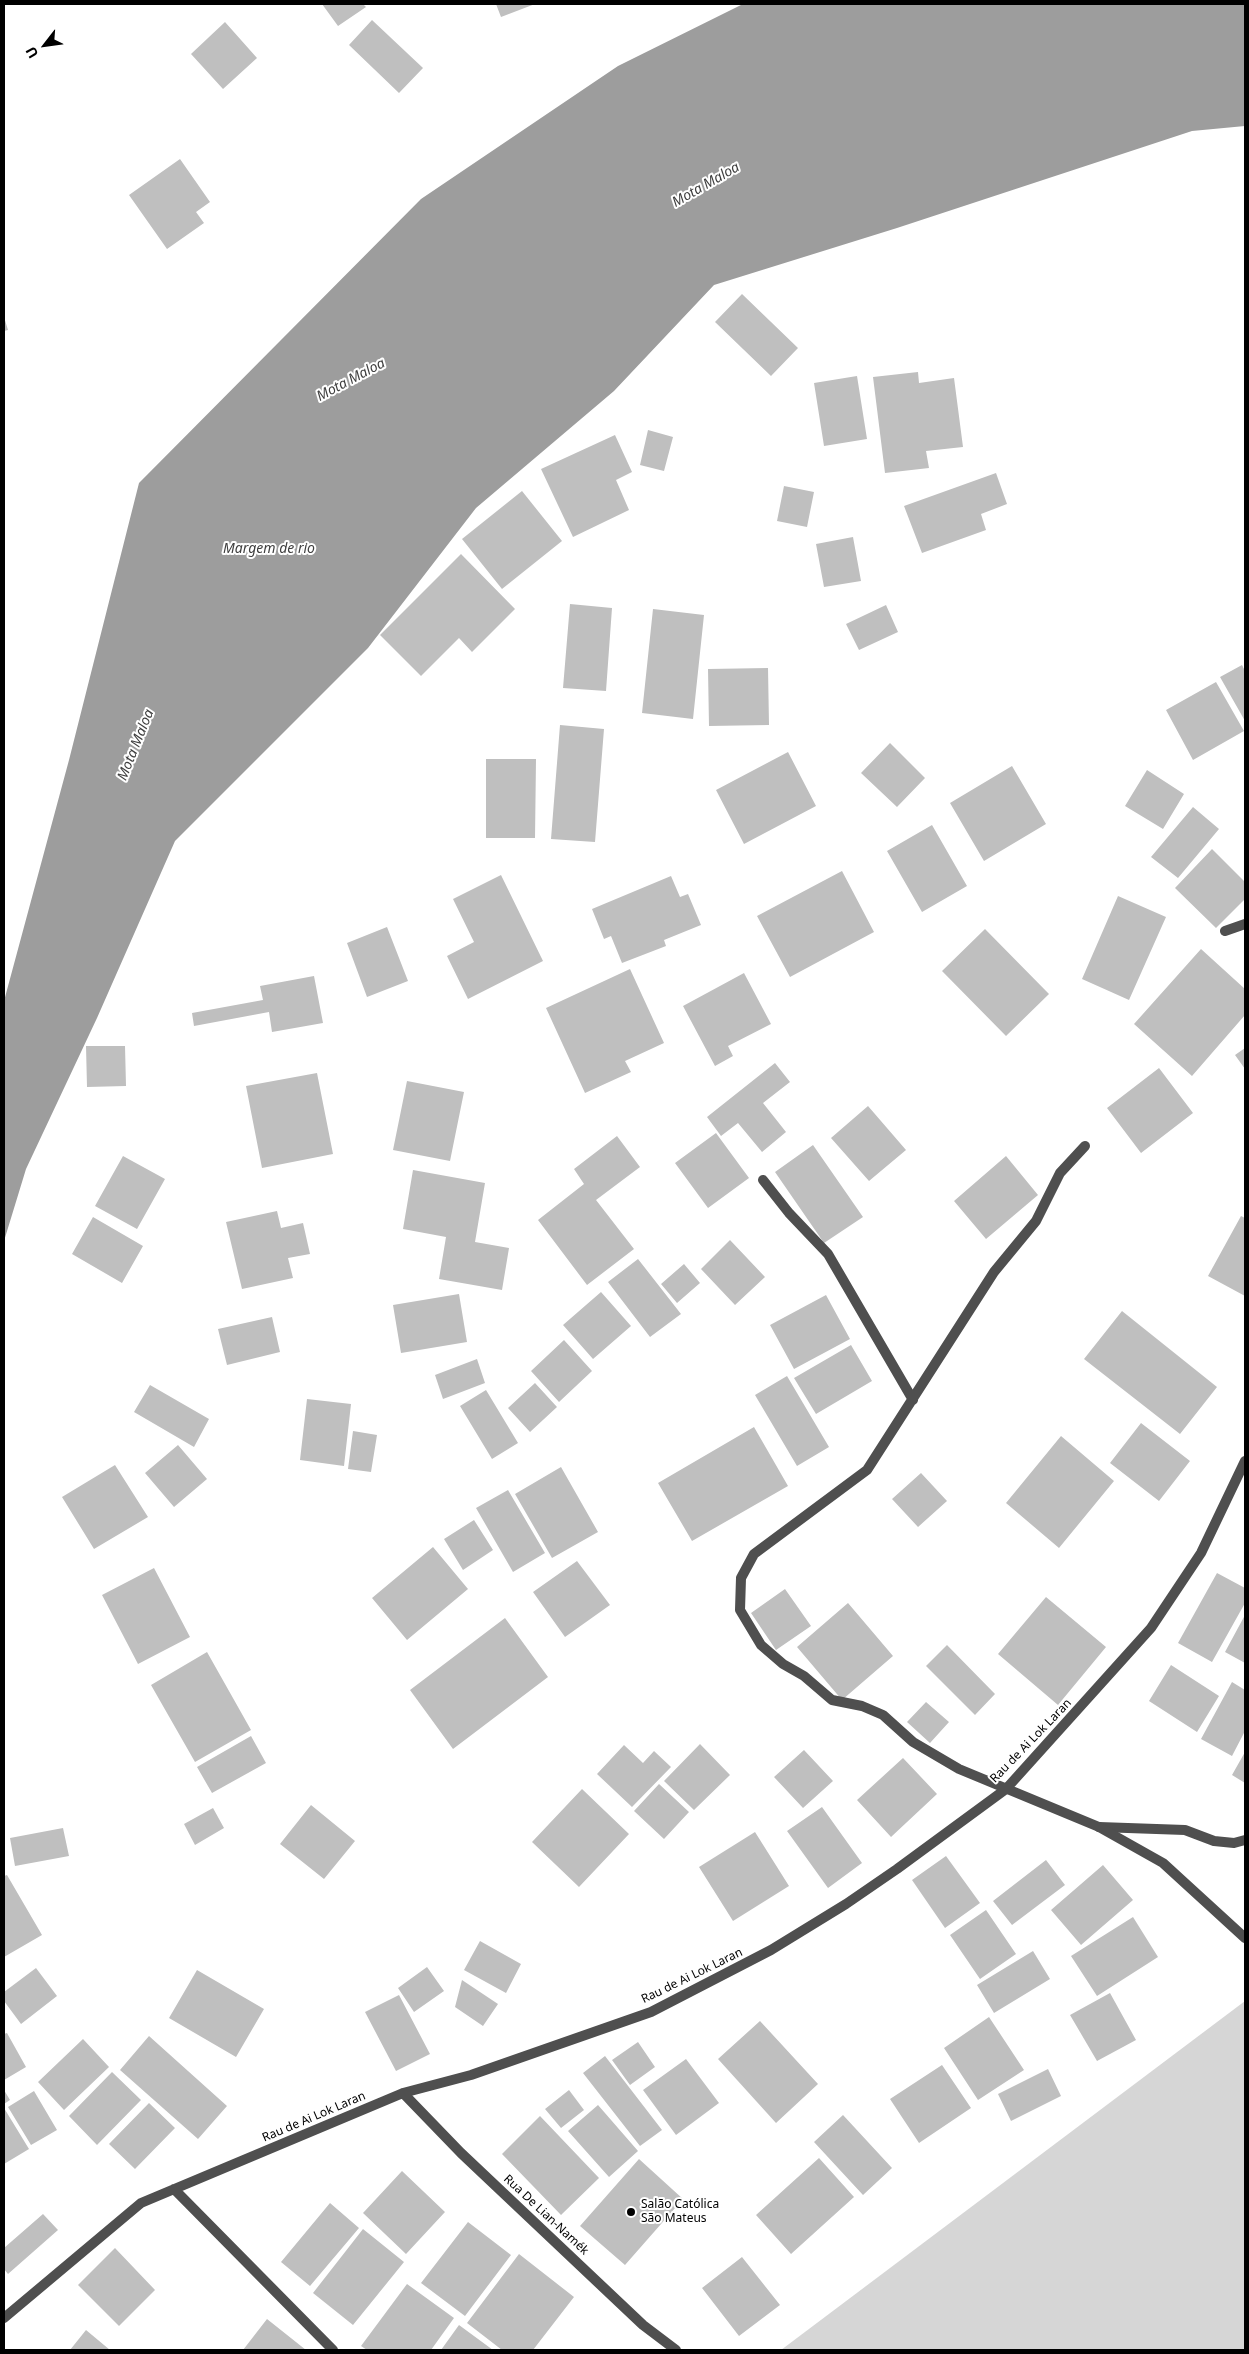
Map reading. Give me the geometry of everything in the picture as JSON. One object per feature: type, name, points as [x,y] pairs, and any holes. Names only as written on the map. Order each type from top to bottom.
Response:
[{"type":"street","points":[[1224,931],[1245,924]]},
{"type":"street","points":[[1085,1146],[1060,1173],[1036,1221],[994,1272],[867,1470],[754,1554],[740,1578],[740,1610],[761,1645],[783,1664],[804,1676],[832,1700],[862,1706],[883,1715],[913,1742],[959,1769],[1099,1827],[1163,1863],[1245,1938]]},
{"type":"street","points":[[763,1180],[789,1213],[828,1254],[913,1400]]},
{"type":"street","name":"Rau de Ai Lok Laran","points":[[4,2318],[142,2203],[403,2093],[471,2075],[650,2012],[771,1950],[846,1904],[1006,1789],[1151,1628],[1201,1553],[1245,1461]]},
{"type":"street","points":[[1099,1827],[1185,1830],[1214,1841],[1234,1843],[1245,1840]]},
{"type":"street","name":"Rua De Lian-Namék","points":[[403,2093],[461,2153],[628,2311],[676,2350]]},
{"type":"street","points":[[174,2189],[332,2350]]},
{"type":"shaded area","points":[[1245,2001],[1245,2350],[781,2350]]},
{"type":"water","name":"Margem de rio","points":[[743,4],[1245,4],[1245,126],[1192,131],[897,228],[714,285],[614,391],[476,508],[368,648],[175,841],[97,1018],[26,1169],[4,1241],[4,1001],[69,760],[139,483],[421,199],[618,66]]},
{"type":"building","points":[[322,4],[363,4],[366,7],[338,26]]},
{"type":"building","points":[[496,4],[535,4],[501,17]]},
{"type":"building","points":[[372,20],[423,68],[399,93],[349,45]]},
{"type":"building","points":[[225,22],[257,58],[223,89],[191,54]]},
{"type":"building","points":[[180,159],[210,202],[196,212],[204,223],[167,249],[129,195]]},
{"type":"building","points":[[742,294],[798,348],[771,376],[715,322]]},
{"type":"building","points":[[4,317],[8,330],[4,331]]},
{"type":"building","points":[[918,372],[919,383],[954,378],[963,447],[926,451],[929,468],[885,473],[873,377]]},
{"type":"building","points":[[857,376],[867,439],[824,446],[814,383]]},
{"type":"building","points":[[648,430],[673,437],[664,471],[640,465]]},
{"type":"building","points":[[615,435],[632,472],[616,480],[629,510],[573,537],[541,469]]},
{"type":"building","points":[[996,473],[1007,504],[981,514],[986,530],[922,553],[904,506]]},
{"type":"building","points":[[784,486],[814,492],[807,527],[777,521]]},
{"type":"building","points":[[522,491],[562,541],[502,589],[462,539]]},
{"type":"building","points":[[853,537],[861,581],[824,587],[816,544]]},
{"type":"building","points":[[461,554],[515,609],[472,652],[459,638],[421,676],[380,635]]},
{"type":"building","points":[[570,604],[612,608],[606,691],[563,688]]},
{"type":"building","points":[[886,605],[898,632],[859,650],[846,624]]},
{"type":"building","points":[[653,609],[704,615],[693,719],[642,713]]},
{"type":"building","points":[[1242,665],[1245,671],[1245,721],[1220,677]]},
{"type":"building","points":[[768,668],[769,725],[709,726],[708,669]]},
{"type":"building","points":[[1216,682],[1244,731],[1193,760],[1166,710]]},
{"type":"building","points":[[560,725],[604,729],[595,842],[551,839]]},
{"type":"building","points":[[890,743],[925,778],[897,807],[861,773]]},
{"type":"building","points":[[788,752],[816,806],[744,844],[716,790]]},
{"type":"building","points":[[486,759],[536,759],[535,838],[486,838]]},
{"type":"building","points":[[1012,766],[1046,824],[984,861],[950,803]]},
{"type":"building","points":[[1147,770],[1184,794],[1163,829],[1125,806]]},
{"type":"building","points":[[1193,807],[1219,829],[1178,878],[1151,857]]},
{"type":"building","points":[[932,825],[967,886],[922,912],[887,851]]},
{"type":"building","points":[[1212,849],[1245,882],[1245,899],[1216,928],[1175,888]]},
{"type":"building","points":[[842,871],[874,932],[790,977],[757,916]]},
{"type":"building","points":[[501,875],[543,961],[468,999],[447,956],[474,942],[453,899]]},
{"type":"building","points":[[671,876],[680,897],[688,894],[701,925],[664,940],[666,946],[622,963],[611,936],[604,939],[592,909]]},
{"type":"building","points":[[1118,896],[1166,917],[1129,1000],[1082,979]]},
{"type":"building","points":[[387,927],[408,981],[367,997],[347,943]]},
{"type":"building","points":[[985,929],[1049,994],[1006,1036],[942,971]]},
{"type":"building","points":[[1201,949],[1245,989],[1245,1015],[1192,1076],[1134,1024]]},
{"type":"building","points":[[630,969],[664,1043],[625,1061],[631,1072],[585,1093],[546,1008]]},
{"type":"building","points":[[744,973],[771,1024],[728,1046],[733,1056],[715,1066],[683,1006]]},
{"type":"building","points":[[314,976],[323,1023],[272,1032],[269,1012],[194,1026],[192,1013],[263,1000],[260,986]]},
{"type":"building","points":[[86,1046],[125,1046],[126,1086],[87,1087]]},
{"type":"building","points":[[1245,1048],[1245,1069],[1235,1055]]},
{"type":"building","points":[[775,1063],[790,1082],[763,1103],[786,1132],[762,1152],[738,1123],[721,1136],[707,1117]]},
{"type":"building","points":[[1159,1068],[1193,1113],[1141,1153],[1107,1108]]},
{"type":"building","points":[[317,1073],[333,1154],[262,1168],[246,1086]]},
{"type":"building","points":[[407,1081],[464,1092],[450,1161],[393,1150]]},
{"type":"building","points":[[868,1106],[906,1150],[869,1181],[831,1138]]},
{"type":"building","points":[[716,1133],[749,1178],[708,1208],[675,1163]]},
{"type":"building","points":[[617,1136],[640,1167],[596,1200],[634,1249],[587,1285],[538,1220],[584,1184],[574,1169]]},
{"type":"building","points":[[813,1145],[863,1217],[824,1243],[775,1172]]},
{"type":"building","points":[[123,1156],[165,1179],[137,1229],[95,1206]]},
{"type":"building","points":[[1006,1156],[1038,1195],[986,1239],[954,1201]]},
{"type":"building","points":[[413,1170],[485,1183],[475,1242],[509,1248],[502,1290],[439,1279],[446,1237],[403,1229]]},
{"type":"building","points":[[277,1211],[281,1228],[303,1223],[310,1254],[288,1258],[293,1278],[242,1289],[226,1222]]},
{"type":"building","points":[[1241,1216],[1245,1218],[1245,1296],[1208,1276]]},
{"type":"building","points":[[93,1217],[143,1246],[122,1283],[72,1254]]},
{"type":"building","points":[[730,1240],[765,1277],[735,1305],[701,1269]]},
{"type":"building","points":[[638,1259],[681,1314],[650,1337],[608,1282]]},
{"type":"building","points":[[684,1264],[700,1283],[677,1303],[661,1284]]},
{"type":"building","points":[[601,1292],[631,1326],[593,1359],[563,1325]]},
{"type":"building","points":[[459,1294],[467,1342],[401,1353],[393,1305]]},
{"type":"building","points":[[826,1295],[850,1339],[794,1369],[770,1325]]},
{"type":"building","points":[[1122,1311],[1217,1387],[1180,1434],[1084,1359]]},
{"type":"building","points":[[272,1317],[280,1352],[227,1365],[218,1329]]},
{"type":"building","points":[[564,1340],[592,1371],[559,1402],[531,1371]]},
{"type":"building","points":[[851,1345],[872,1381],[816,1414],[794,1378]]},
{"type":"building","points":[[477,1359],[485,1383],[443,1399],[435,1375]]},
{"type":"building","points":[[787,1376],[829,1447],[797,1466],[755,1395]]},
{"type":"building","points":[[535,1383],[557,1407],[530,1432],[508,1408]]},
{"type":"building","points":[[150,1385],[209,1419],[194,1447],[134,1412]]},
{"type":"building","points":[[486,1390],[518,1443],[492,1459],[460,1406]]},
{"type":"building","points":[[307,1399],[351,1404],[344,1466],[300,1460]]},
{"type":"building","points":[[1141,1423],[1190,1461],[1159,1501],[1110,1463]]},
{"type":"building","points":[[754,1427],[788,1486],[692,1541],[658,1483]]},
{"type":"building","points":[[353,1431],[377,1435],[371,1472],[348,1469]]},
{"type":"building","points":[[1061,1436],[1114,1481],[1059,1548],[1006,1503]]},
{"type":"building","points":[[178,1445],[207,1479],[174,1507],[145,1473]]},
{"type":"building","points":[[115,1465],[148,1517],[94,1549],[62,1497]]},
{"type":"building","points":[[561,1467],[598,1532],[552,1558],[515,1494]]},
{"type":"building","points":[[921,1473],[947,1501],[918,1527],[892,1499]]},
{"type":"building","points":[[508,1490],[545,1553],[513,1572],[476,1508]]},
{"type":"building","points":[[474,1520],[493,1550],[463,1570],[444,1539]]},
{"type":"building","points":[[433,1547],[468,1589],[407,1640],[372,1598]]},
{"type":"building","points":[[577,1561],[610,1605],[565,1637],[533,1592]]},
{"type":"building","points":[[154,1568],[190,1637],[138,1664],[102,1595]]},
{"type":"building","points":[[1217,1573],[1245,1588],[1245,1603],[1212,1662],[1178,1643]]},
{"type":"building","points":[[785,1589],[811,1626],[776,1650],[751,1613]]},
{"type":"building","points":[[1046,1597],[1106,1647],[1058,1705],[998,1654]]},
{"type":"building","points":[[848,1603],[893,1656],[842,1700],[797,1647]]},
{"type":"building","points":[[1245,1615],[1245,1663],[1225,1652]]},
{"type":"building","points":[[505,1618],[548,1677],[453,1749],[410,1690]]},
{"type":"building","points":[[947,1645],[995,1694],[975,1715],[926,1666]]},
{"type":"building","points":[[207,1652],[251,1730],[195,1762],[151,1685]]},
{"type":"building","points":[[1171,1665],[1219,1696],[1197,1732],[1149,1701]]},
{"type":"building","points":[[1232,1682],[1245,1690],[1245,1731],[1232,1756],[1201,1739]]},
{"type":"building","points":[[926,1702],[949,1722],[930,1743],[907,1722]]},
{"type":"building","points":[[251,1736],[266,1763],[212,1793],[197,1767]]},
{"type":"building","points":[[700,1744],[730,1775],[694,1810],[664,1781]]},
{"type":"building","points":[[624,1745],[643,1763],[654,1751],[671,1767],[632,1807],[597,1774]]},
{"type":"building","points":[[804,1750],[833,1781],[803,1808],[774,1777]]},
{"type":"building","points":[[1245,1752],[1245,1783],[1232,1775]]},
{"type":"building","points":[[903,1758],[937,1794],[891,1837],[857,1800]]},
{"type":"building","points":[[659,1784],[689,1812],[664,1839],[634,1811]]},
{"type":"building","points":[[582,1789],[629,1834],[579,1887],[532,1842]]},
{"type":"building","points":[[311,1805],[355,1841],[324,1879],[280,1844]]},
{"type":"building","points":[[822,1807],[862,1863],[828,1888],[787,1831]]},
{"type":"building","points":[[213,1808],[224,1828],[195,1845],[184,1824]]},
{"type":"building","points":[[63,1828],[69,1856],[15,1866],[10,1838]]},
{"type":"building","points":[[755,1832],[789,1886],[733,1921],[699,1867]]},
{"type":"building","points":[[946,1856],[980,1903],[945,1928],[912,1880]]},
{"type":"building","points":[[1046,1860],[1065,1885],[1012,1925],[993,1901]]},
{"type":"building","points":[[1103,1865],[1133,1900],[1081,1945],[1051,1910]]},
{"type":"building","points":[[7,1875],[42,1935],[4,1957],[4,1876]]},
{"type":"building","points":[[986,1910],[1016,1954],[980,1979],[950,1935]]},
{"type":"building","points":[[1133,1917],[1158,1957],[1097,1996],[1071,1956]]},
{"type":"building","points":[[480,1941],[521,1964],[506,1993],[464,1970]]},
{"type":"building","points":[[1033,1951],[1050,1979],[994,2013],[977,1985]]},
{"type":"building","points":[[427,1967],[444,1991],[414,2012],[398,1988]]},
{"type":"building","points":[[36,1968],[57,1996],[21,2024],[4,2001],[4,1992]]},
{"type":"building","points":[[197,1970],[264,2009],[236,2057],[169,2018]]},
{"type":"building","points":[[462,1980],[498,2004],[483,2026],[455,2007]]},
{"type":"building","points":[[1110,1993],[1136,2040],[1097,2061],[1070,2015]]},
{"type":"building","points":[[399,1995],[430,2054],[396,2071],[365,2012]]},
{"type":"building","points":[[989,2017],[1024,2070],[978,2100],[944,2048]]},
{"type":"building","points":[[760,2021],[818,2084],[776,2123],[718,2059]]},
{"type":"building","points":[[7,2033],[26,2067],[4,2080],[4,2034]]},
{"type":"building","points":[[149,2036],[227,2106],[198,2139],[120,2070]]},
{"type":"building","points":[[83,2039],[109,2067],[64,2110],[38,2082]]},
{"type":"building","points":[[638,2042],[655,2067],[630,2085],[612,2060]]},
{"type":"building","points":[[605,2056],[662,2130],[640,2146],[583,2073]]},
{"type":"building","points":[[686,2059],[719,2103],[676,2135],[643,2090]]},
{"type":"building","points":[[942,2065],[971,2108],[919,2143],[890,2099]]},
{"type":"building","points":[[1048,2069],[1061,2096],[1011,2121],[998,2094]]},
{"type":"building","points":[[112,2072],[141,2100],[97,2145],[69,2116]]},
{"type":"building","points":[[4,2090],[10,2100],[4,2104]]},
{"type":"building","points":[[569,2090],[584,2110],[561,2128],[545,2109]]},
{"type":"building","points":[[34,2091],[57,2130],[31,2145],[8,2107]]},
{"type":"building","points":[[149,2103],[175,2128],[135,2169],[109,2144]]},
{"type":"building","points":[[598,2105],[638,2151],[609,2177],[568,2131]]},
{"type":"building","points":[[4,2108],[29,2149],[4,2164]]},
{"type":"building","points":[[843,2115],[892,2168],[863,2195],[814,2142]]},
{"type":"building","points":[[540,2116],[599,2178],[561,2215],[502,2154]]},
{"type":"building","points":[[819,2158],[854,2197],[791,2254],[756,2215]]},
{"type":"building","name":"Salão Católica São Mateus","points":[[639,2159],[683,2199],[625,2265],[580,2226]]},
{"type":"building","points":[[402,2171],[445,2212],[406,2254],[363,2213]]},
{"type":"building","points":[[330,2203],[359,2228],[310,2286],[281,2262]]},
{"type":"building","points":[[43,2214],[58,2230],[8,2274],[4,2269],[4,2248]]},
{"type":"building","points":[[468,2222],[511,2255],[465,2316],[421,2283]]},
{"type":"building","points":[[363,2229],[404,2262],[353,2325],[313,2293]]},
{"type":"building","points":[[115,2248],[155,2290],[119,2326],[78,2285]]},
{"type":"building","points":[[519,2254],[574,2297],[533,2350],[502,2350],[467,2323]]},
{"type":"building","points":[[742,2257],[780,2305],[739,2336],[702,2288]]},
{"type":"building","points":[[407,2284],[454,2318],[431,2350],[367,2350],[361,2346]]},
{"type":"building","points":[[267,2319],[306,2350],[243,2350]]},
{"type":"building","points":[[459,2325],[493,2350],[441,2350]]},
{"type":"building","points":[[86,2330],[110,2350],[70,2350]]},
{"type":"place","name":"Salão Católica São Mateus","points":[[631,2212]]},
{"type":"water label","name":"Mota Maloa","points":[[706,185]]},
{"type":"water label","name":"Mota Maloa","points":[[351,380]]},
{"type":"water label","name":"Mota Maloa","points":[[136,745]]}]
